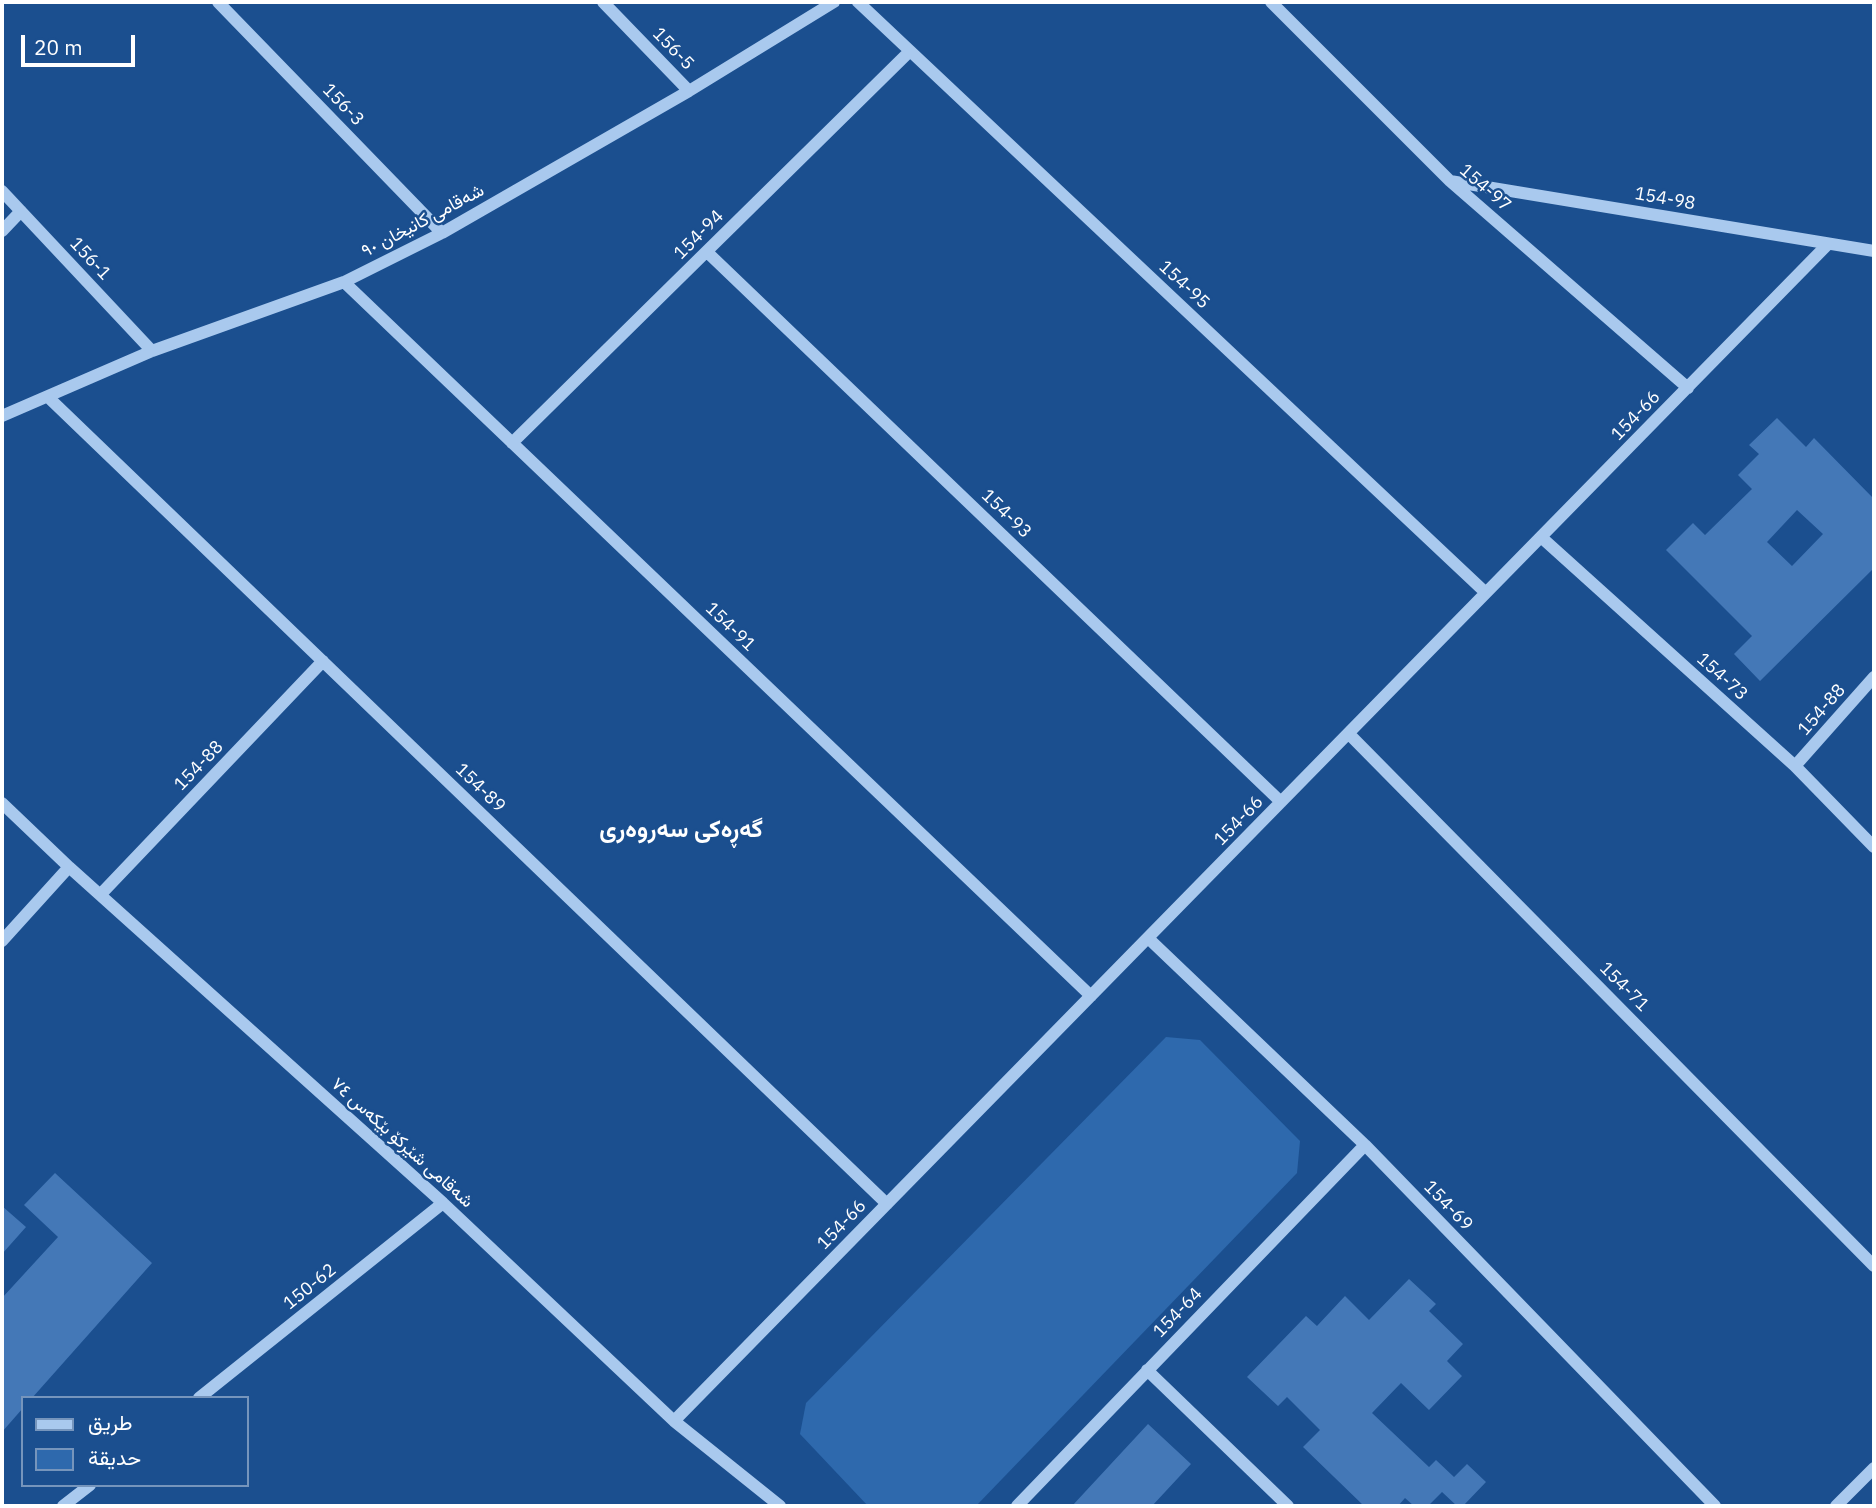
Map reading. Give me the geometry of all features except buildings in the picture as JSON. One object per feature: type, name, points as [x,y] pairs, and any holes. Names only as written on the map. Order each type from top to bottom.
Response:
[{"type":"street","name":"156-3","points":[[218,2],[442,233]]},
{"type":"street","name":"156-5","points":[[603,2],[689,91]]},
{"type":"street","name":"شەقامی کانیخان ٩٠","points":[[2,416],[152,351],[344,282],[442,233],[689,91],[834,2]]},
{"type":"street","name":"154-95","points":[[858,2],[1486,593]]},
{"type":"street","name":"154-97","points":[[1271,2],[1450,181],[1688,388]]},
{"type":"street","name":"154-94","points":[[512,443],[909,52]]},
{"type":"street","name":"154-98","points":[[1450,181],[1874,251]]},
{"type":"street","name":"156-1","points":[[2,191],[152,351]]},
{"type":"street","points":[[2,231],[21,211]]},
{"type":"street","name":"154-66","points":[[674,1421],[1828,244]]},
{"type":"street","name":"154-93","points":[[707,252],[1281,802]]},
{"type":"street","name":"154-91","points":[[344,282],[1091,996]]},
{"type":"street","name":"154-89","points":[[49,397],[887,1204]]},
{"type":"street","name":"154-73","points":[[1541,537],[1795,766],[1874,847]]},
{"type":"street","name":"154-88","points":[[100,895],[323,661]]},
{"type":"street","name":"154-88","points":[[1795,766],[1874,677]]},
{"type":"street","name":"154-71","points":[[1349,733],[1874,1266]]},
{"type":"street","name":"شەقامی شێرکۆ بێکەس ٧٤","points":[[2,803],[69,867],[443,1203],[674,1421],[780,1506]]},
{"type":"street","points":[[2,942],[69,867]]},
{"type":"street","name":"154-69","points":[[1148,938],[1364,1145],[1715,1506]]},
{"type":"street","name":"154-64","points":[[1017,1506],[1364,1145]]},
{"type":"street","name":"150-62","points":[[202,1396],[443,1203]]},
{"type":"street","points":[[1147,1370],[1288,1506]]},
{"type":"street","points":[[1836,1506],[1874,1468]]},
{"type":"street","points":[[63,1506],[87,1487]]},
{"type":"green space","points":[[1166,1037],[1200,1040],[1300,1141],[1297,1173],[976,1506],[868,1506],[800,1434],[806,1403]]},
{"type":"district","name":"گەڕەکی سەروەری","points":[[681,830]]}]
